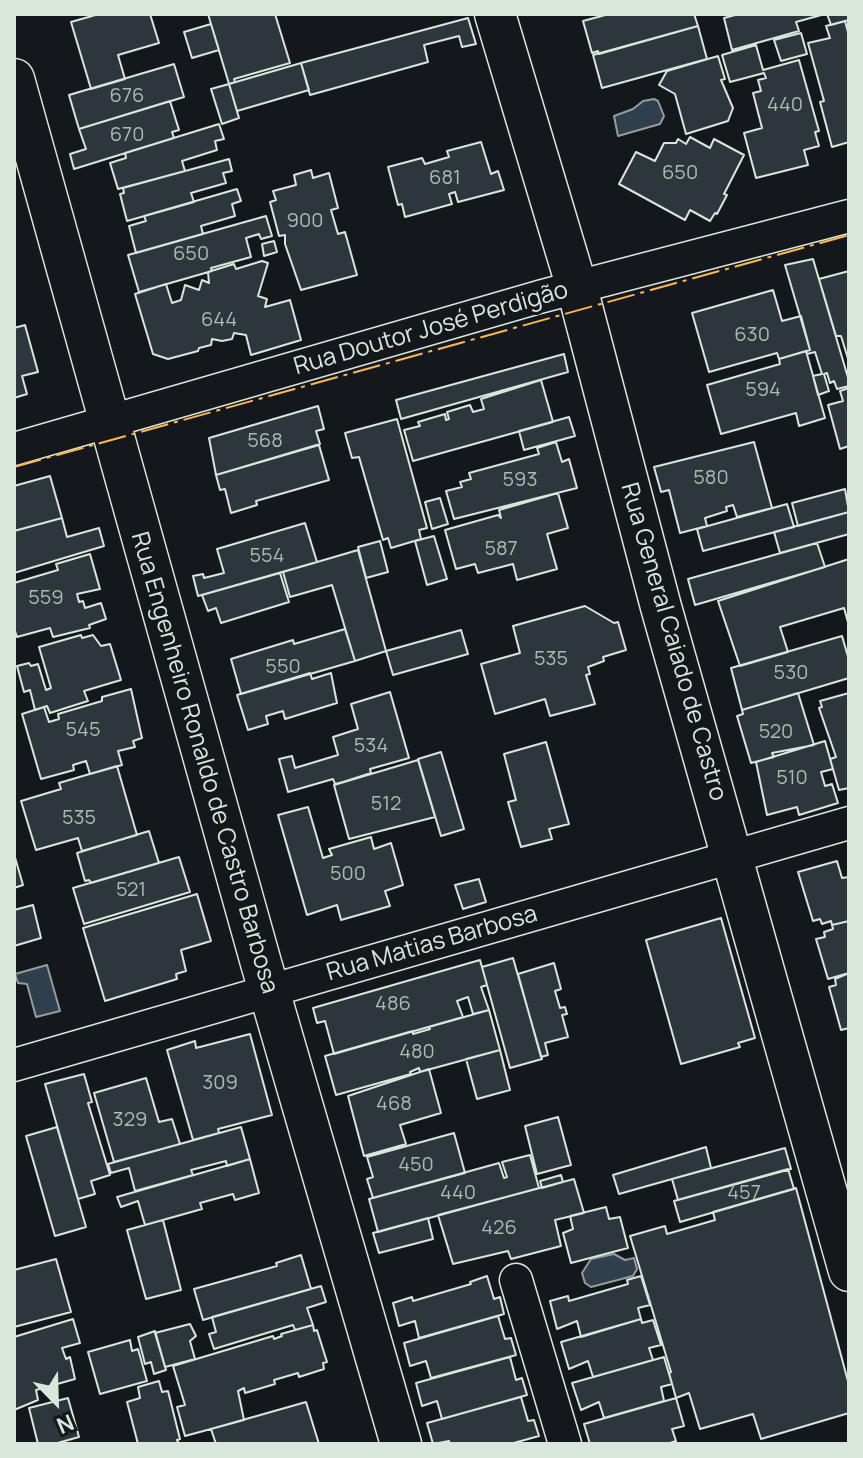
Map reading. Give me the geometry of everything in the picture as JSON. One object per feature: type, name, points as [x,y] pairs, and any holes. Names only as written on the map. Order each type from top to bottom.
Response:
[{"type":"street","name":"Rua General Caiado de Castro","points":[[495,14],[577,288],[661,607],[849,1271]]},
{"type":"street","name":"Rua Engenheiro Ronaldo de Castro Barbosa","points":[[14,79],[269,992],[401,1444]]},
{"type":"street","name":"Rua Doutor José Perdigão","points":[[14,449],[577,288],[849,216]]},
{"type":"street","name":"Rua Matias Barbosa","points":[[14,1065],[849,823]]},
{"type":"street","points":[[516,1280],[565,1444]]},
{"type":"water","points":[[643,101],[658,101],[664,116],[660,124],[618,136],[614,116],[633,109]]},
{"type":"water","points":[[47,965],[60,1011],[36,1017],[27,984],[18,983],[15,974]]},
{"type":"water","points":[[614,1254],[625,1260],[634,1258],[637,1269],[633,1276],[591,1287],[585,1283],[582,1273],[591,1259]]},
{"type":"building","points":[[99,14],[150,14],[159,43],[118,55],[125,79],[91,89],[71,22]]},
{"type":"building","points":[[208,14],[275,14],[290,63],[234,79],[235,82],[229,84]]},
{"type":"building","points":[[609,14],[694,14],[698,26],[599,54],[598,51],[592,53],[583,21]]},
{"type":"building","points":[[739,14],[825,14],[796,22],[799,31],[732,50],[724,18]]},
{"type":"building","points":[[827,14],[849,14],[849,20],[831,25]]},
{"type":"building","points":[[468,18],[476,44],[462,47],[459,36],[424,45],[428,62],[310,95],[301,63]]},
{"type":"building","points":[[845,21],[849,36],[849,142],[832,147],[820,102],[824,101],[808,43],[830,38],[826,26]]},
{"type":"building","points":[[211,24],[219,50],[192,58],[184,32]]},
{"type":"building","points":[[698,26],[707,59],[602,88],[593,55]]},
{"type":"building","points":[[801,33],[807,54],[781,61],[774,40]]},
{"type":"building","points":[[756,45],[763,70],[799,60],[819,131],[815,132],[819,146],[804,150],[808,165],[756,178],[744,133],[762,128],[753,93],[761,91],[758,80],[766,78],[764,73],[730,82],[722,55]]},
{"type":"building","points":[[718,56],[725,79],[721,80],[733,108],[728,121],[686,134],[675,94],[659,85],[667,71]]},
{"type":"building","points":[[301,63],[309,90],[237,111],[229,84]]},
{"type":"building","points":[[174,64],[184,97],[79,129],[69,95]]},
{"type":"building","points":[[229,84],[239,118],[222,124],[211,89]]},
{"type":"building","points":[[170,101],[179,130],[172,132],[174,138],[74,169],[70,154],[86,149],[79,129]]},
{"type":"building","points":[[219,124],[224,139],[215,141],[217,150],[182,161],[185,171],[118,189],[110,163],[126,158],[125,153]]},
{"type":"building","points":[[690,137],[710,148],[714,139],[744,155],[724,194],[727,195],[710,221],[690,210],[685,220],[619,184],[636,152],[655,161],[664,143],[676,143],[678,139],[686,144]]},
{"type":"building","points":[[481,142],[491,174],[498,171],[504,190],[458,202],[455,192],[449,194],[452,204],[405,217],[402,204],[398,205],[388,167],[422,158],[425,164],[449,157],[447,151]]},
{"type":"building","points":[[229,159],[232,171],[223,173],[226,183],[191,193],[194,202],[127,221],[120,194],[124,193],[123,188]]},
{"type":"building","points":[[311,170],[313,178],[329,173],[338,208],[331,210],[338,234],[345,232],[357,275],[301,290],[285,244],[285,235],[279,236],[270,202],[276,200],[273,191],[296,185],[294,175]]},
{"type":"building","points":[[237,189],[241,201],[232,204],[235,216],[201,226],[203,234],[136,253],[129,226],[146,221],[144,216]]},
{"type":"building","points":[[266,216],[272,236],[261,239],[259,234],[246,238],[251,257],[139,292],[128,255]]},
{"type":"building","points":[[274,241],[277,252],[264,256],[262,244]]},
{"type":"building","points":[[813,259],[849,381],[849,386],[837,389],[834,381],[830,383],[827,373],[824,374],[829,391],[818,395],[813,376],[822,374],[815,352],[807,354],[806,351],[810,350],[785,265]]},
{"type":"building","points":[[262,261],[268,263],[258,296],[267,299],[265,307],[290,300],[301,340],[251,355],[246,335],[234,333],[232,339],[212,339],[211,345],[198,351],[168,359],[153,354],[135,294],[166,284],[172,303],[181,300],[185,285],[199,290],[202,280],[209,283],[208,272],[234,264],[236,269]]},
{"type":"building","points":[[849,271],[849,362],[841,336],[836,336],[819,279]]},
{"type":"building","points":[[773,290],[782,321],[801,316],[810,350],[779,359],[777,353],[709,372],[692,313]]},
{"type":"building","points":[[25,325],[38,372],[22,376],[27,394],[14,398],[14,328]]},
{"type":"building","points":[[806,351],[825,418],[799,426],[796,413],[721,434],[707,385],[780,364],[779,359]]},
{"type":"building","points":[[564,354],[568,372],[401,419],[396,400]]},
{"type":"building","points":[[541,380],[553,422],[413,461],[404,430],[445,414],[446,420],[449,419],[447,412],[470,405],[473,412],[484,409],[481,399]]},
{"type":"building","points":[[849,388],[849,446],[840,449],[828,405],[843,401],[840,391]]},
{"type":"building","points":[[318,406],[324,429],[316,431],[320,444],[216,475],[209,438]]},
{"type":"building","points":[[569,417],[575,436],[524,450],[519,431]]},
{"type":"building","points":[[397,419],[427,528],[419,530],[421,539],[391,548],[388,538],[383,540],[359,457],[352,458],[345,433]]},
{"type":"building","points":[[556,442],[562,462],[569,459],[577,488],[454,519],[446,491],[462,487],[460,482],[471,479],[469,473],[539,454],[537,448]]},
{"type":"building","points":[[754,442],[772,508],[737,517],[733,505],[726,507],[727,511],[705,518],[707,526],[680,533],[669,490],[661,492],[654,467]]},
{"type":"building","points":[[319,445],[329,480],[256,501],[257,505],[231,513],[225,489],[220,490],[216,475]]},
{"type":"building","points":[[50,476],[62,518],[14,531],[14,486]]},
{"type":"building","points":[[845,489],[849,512],[798,526],[792,503]]},
{"type":"building","points":[[558,493],[568,528],[547,534],[557,569],[517,580],[513,564],[478,573],[475,564],[456,569],[445,530],[498,515],[501,518],[499,510]]},
{"type":"building","points":[[440,498],[448,524],[432,529],[425,502]]},
{"type":"building","points":[[787,504],[794,527],[703,551],[697,529]]},
{"type":"building","points":[[849,512],[849,534],[780,553],[774,532]]},
{"type":"building","points":[[62,518],[67,537],[99,528],[104,546],[14,573],[14,531]]},
{"type":"building","points":[[305,523],[317,562],[198,596],[193,576],[203,574],[204,578],[224,573],[217,549]]},
{"type":"building","points":[[434,536],[447,579],[427,585],[415,541]]},
{"type":"building","points":[[380,541],[388,572],[366,578],[358,547]]},
{"type":"building","points":[[817,543],[825,567],[695,605],[688,579]]},
{"type":"building","points":[[358,550],[386,651],[355,661],[332,585],[290,597],[283,572]]},
{"type":"building","points":[[90,554],[100,589],[77,594],[85,608],[101,603],[106,619],[89,625],[90,628],[53,637],[50,628],[17,637],[14,628],[14,583],[58,570],[56,564]]},
{"type":"building","points":[[849,559],[849,626],[844,608],[780,627],[788,652],[740,666],[718,601]]},
{"type":"building","points":[[280,573],[289,602],[221,623],[216,608],[208,611],[202,595]]},
{"type":"building","points":[[585,606],[614,623],[618,622],[626,650],[603,657],[604,661],[588,667],[590,674],[586,675],[595,704],[550,716],[545,699],[495,714],[481,664],[520,653],[513,626]]},
{"type":"building","points":[[345,629],[355,661],[241,694],[231,659],[293,640],[294,644]]},
{"type":"building","points":[[461,630],[468,654],[393,675],[386,651]]},
{"type":"building","points":[[81,635],[82,638],[93,635],[101,646],[110,644],[121,680],[84,691],[88,701],[50,713],[47,706],[35,710],[30,690],[24,692],[17,666],[38,664],[46,690],[51,688],[39,647]]},
{"type":"building","points":[[842,636],[849,660],[849,678],[742,710],[731,668]]},
{"type":"building","points":[[310,673],[312,679],[331,673],[337,703],[285,719],[283,711],[266,716],[268,724],[248,730],[237,695]]},
{"type":"building","points":[[131,689],[142,738],[133,741],[135,747],[118,751],[122,765],[90,774],[86,761],[73,765],[74,770],[41,779],[22,714],[44,707],[49,722],[59,719],[58,714]]},
{"type":"building","points":[[390,692],[409,758],[370,769],[371,773],[343,782],[335,784],[333,779],[288,792],[279,759],[292,756],[295,768],[338,755],[333,737],[358,729],[351,704]]},
{"type":"building","points":[[798,693],[814,745],[772,753],[774,757],[751,763],[737,716],[743,714],[742,710]]},
{"type":"building","points":[[849,693],[849,788],[839,790],[830,759],[836,757],[819,708],[822,707],[820,701]]},
{"type":"building","points":[[825,741],[833,769],[821,772],[825,786],[832,784],[838,803],[799,815],[797,807],[767,815],[756,762]]},
{"type":"building","points":[[546,742],[569,824],[549,829],[552,839],[521,847],[508,802],[516,800],[504,754]]},
{"type":"building","points":[[441,752],[464,829],[441,836],[418,759]]},
{"type":"building","points":[[418,760],[435,817],[349,839],[334,785]]},
{"type":"building","points":[[117,766],[137,835],[82,851],[78,838],[36,850],[21,801],[61,789],[59,783]]},
{"type":"building","points":[[308,807],[323,858],[332,855],[329,849],[371,837],[374,849],[391,843],[403,885],[385,891],[390,906],[341,920],[337,905],[307,915],[278,815]]},
{"type":"building","points":[[149,831],[159,863],[91,883],[85,881],[77,853]]},
{"type":"building","points":[[14,854],[23,885],[14,888]]},
{"type":"building","points":[[179,857],[190,892],[84,924],[73,888]]},
{"type":"building","points":[[837,861],[842,878],[849,877],[849,921],[822,924],[820,919],[813,921],[798,872]]},
{"type":"building","points":[[479,879],[486,902],[463,909],[455,885]]},
{"type":"building","points":[[197,894],[211,941],[181,950],[186,971],[176,974],[177,979],[105,1001],[83,928]]},
{"type":"building","points":[[33,905],[41,938],[14,946],[14,910]]},
{"type":"building","points":[[721,918],[755,1038],[738,1043],[740,1047],[681,1064],[646,940]]},
{"type":"building","points":[[849,921],[849,973],[828,979],[816,939],[825,937],[824,932],[833,929],[832,925]]},
{"type":"building","points":[[513,958],[542,1059],[510,1068],[482,967]]},
{"type":"building","points":[[480,960],[487,985],[481,987],[489,1010],[473,1014],[468,997],[457,1001],[463,1017],[334,1054],[325,1021],[317,1023],[313,1008]]},
{"type":"building","points":[[554,963],[561,989],[555,991],[560,1008],[565,1007],[567,1014],[562,1015],[568,1037],[545,1043],[548,1055],[541,1057],[518,974]]},
{"type":"building","points":[[849,973],[849,1028],[841,1030],[829,987],[836,985],[835,979]]},
{"type":"building","points":[[489,1010],[500,1050],[420,1072],[419,1068],[411,1074],[336,1095],[325,1056],[413,1031],[413,1034]]},
{"type":"building","points":[[250,1034],[272,1115],[218,1129],[219,1133],[193,1140],[167,1050],[195,1041],[196,1048]]},
{"type":"building","points":[[500,1050],[510,1090],[477,1099],[466,1059]]},
{"type":"building","points":[[429,1069],[441,1113],[400,1125],[406,1144],[364,1156],[348,1096]]},
{"type":"building","points":[[84,1074],[92,1102],[88,1103],[110,1175],[91,1181],[95,1194],[78,1199],[45,1084]]},
{"type":"building","points":[[146,1078],[159,1122],[172,1119],[180,1144],[114,1162],[94,1093]]},
{"type":"building","points":[[558,1117],[571,1165],[537,1174],[525,1126]]},
{"type":"building","points":[[57,1127],[86,1227],[55,1236],[26,1136]]},
{"type":"building","points":[[241,1127],[250,1159],[227,1166],[226,1161],[191,1170],[193,1175],[135,1191],[129,1168],[111,1173],[108,1164]]},
{"type":"building","points":[[454,1133],[465,1173],[373,1198],[367,1179],[373,1177],[367,1157]]},
{"type":"building","points":[[706,1147],[711,1168],[619,1194],[613,1175]]},
{"type":"building","points":[[785,1148],[791,1169],[678,1200],[672,1179]]},
{"type":"building","points":[[530,1155],[539,1188],[378,1232],[369,1199],[499,1163],[504,1178],[507,1177],[502,1162]]},
{"type":"building","points":[[250,1159],[259,1193],[235,1200],[233,1194],[200,1203],[202,1209],[145,1225],[138,1201],[121,1207],[117,1197]]},
{"type":"building","points":[[788,1169],[794,1189],[680,1222],[674,1201]]},
{"type":"building","points":[[561,1175],[563,1182],[542,1188],[540,1181]]},
{"type":"building","points":[[574,1179],[584,1213],[555,1220],[561,1246],[511,1259],[508,1251],[453,1264],[438,1215]]},
{"type":"building","points":[[796,1188],[849,1385],[849,1413],[761,1439],[753,1414],[700,1429],[689,1393],[676,1398],[630,1236],[665,1226],[667,1234],[715,1220],[713,1212]]},
{"type":"building","points":[[606,1207],[609,1219],[620,1217],[628,1248],[571,1263],[563,1233],[573,1229],[570,1216]]},
{"type":"building","points":[[428,1218],[433,1239],[379,1253],[373,1233]]},
{"type":"building","points":[[163,1220],[181,1290],[146,1299],[127,1230]]},
{"type":"building","points":[[301,1255],[311,1289],[203,1320],[194,1289],[277,1266],[276,1263]]},
{"type":"building","points":[[56,1259],[71,1312],[14,1327],[14,1270]]},
{"type":"building","points":[[487,1276],[494,1299],[500,1297],[504,1314],[419,1338],[415,1321],[399,1326],[393,1303],[412,1297],[413,1301],[471,1284]]},
{"type":"building","points":[[641,1276],[650,1305],[638,1308],[641,1319],[581,1337],[577,1321],[557,1329],[550,1301],[568,1296],[569,1301],[628,1284],[627,1280]]},
{"type":"building","points":[[321,1286],[326,1302],[307,1308],[313,1325],[295,1330],[293,1325],[214,1349],[209,1334],[216,1332],[212,1317]]},
{"type":"building","points":[[498,1316],[505,1339],[511,1338],[516,1355],[431,1378],[426,1361],[410,1366],[404,1343]]},
{"type":"building","points":[[73,1319],[80,1343],[62,1348],[66,1359],[70,1357],[75,1379],[36,1390],[38,1400],[14,1410],[14,1337]]},
{"type":"building","points":[[641,1319],[642,1323],[653,1320],[661,1345],[649,1348],[653,1360],[593,1377],[588,1361],[569,1369],[561,1342]]},
{"type":"building","points":[[190,1324],[196,1336],[190,1341],[195,1359],[165,1367],[155,1333]]},
{"type":"building","points":[[313,1325],[327,1362],[323,1363],[324,1369],[299,1377],[298,1373],[274,1380],[275,1384],[245,1393],[244,1388],[238,1391],[244,1420],[185,1436],[177,1407],[185,1405],[173,1366],[273,1336],[274,1339]]},
{"type":"building","points":[[155,1331],[166,1370],[154,1374],[151,1362],[145,1364],[138,1337]]},
{"type":"building","points":[[130,1340],[132,1351],[138,1349],[147,1381],[100,1394],[88,1352]]},
{"type":"building","points":[[510,1357],[516,1380],[522,1378],[527,1395],[442,1419],[437,1401],[422,1406],[416,1383]]},
{"type":"building","points":[[664,1357],[672,1384],[661,1387],[664,1401],[604,1418],[599,1402],[581,1410],[572,1383]]},
{"type":"building","points":[[159,1381],[162,1392],[168,1391],[179,1444],[138,1444],[127,1402],[140,1398],[138,1387]]},
{"type":"building","points":[[521,1397],[528,1421],[534,1420],[539,1436],[510,1444],[450,1444],[449,1441],[433,1444],[427,1423]]},
{"type":"building","points":[[68,1398],[79,1437],[54,1444],[38,1444],[29,1408]]},
{"type":"building","points":[[676,1398],[684,1426],[672,1429],[676,1441],[667,1444],[590,1444],[584,1424]]},
{"type":"building","points":[[306,1402],[319,1444],[216,1444],[211,1429]]},
{"type":"power","points":[[14,467],[849,235]]}]
